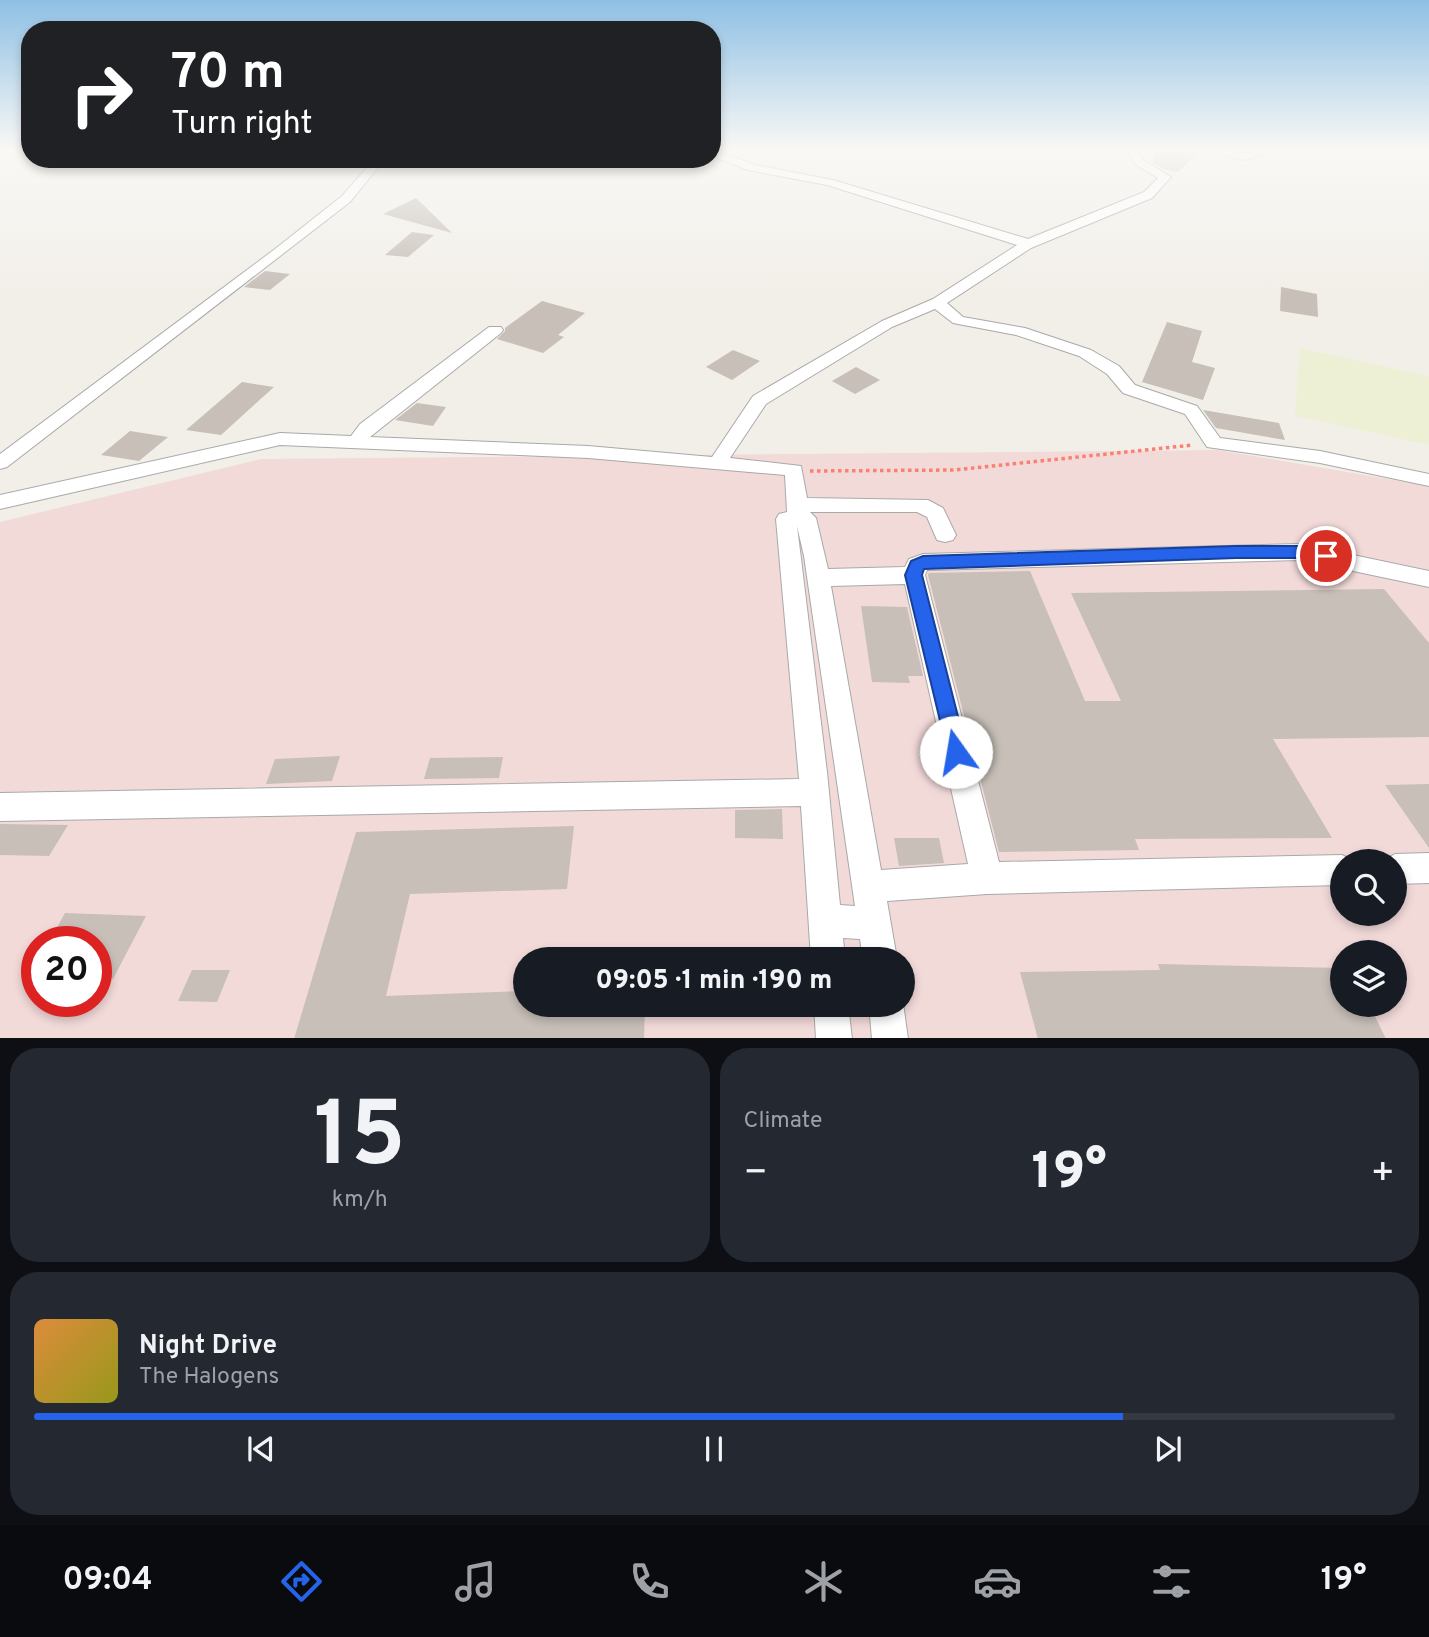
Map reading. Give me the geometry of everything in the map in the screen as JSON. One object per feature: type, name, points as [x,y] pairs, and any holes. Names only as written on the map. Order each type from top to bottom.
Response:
[{"type":"street","points":[[0,463],[280,252],[347,197]]},
{"type":"street","points":[[880,197],[1029,244]]},
{"type":"street","points":[[717,464],[758,400],[887,324],[938,302],[1029,244],[1141,197]]},
{"type":"street","points":[[938,302],[947,313],[958,320],[1031,334],[1085,354],[1114,370],[1129,389],[1191,410],[1214,443],[1320,457],[1429,480]]},
{"type":"street","points":[[355,443],[368,428],[495,330]]},
{"type":"street","points":[[0,502],[280,439],[588,452],[794,470],[799,512],[806,518],[818,578],[879,947]]},
{"type":"street","points":[[827,947],[786,519],[799,512],[921,505],[936,513],[945,535]]},
{"type":"street","points":[[987,878],[914,575],[917,565],[923,562],[1301,552],[1429,579]]},
{"type":"street","points":[[818,578],[914,575]]},
{"type":"street","points":[[0,807],[814,792]]},
{"type":"street","points":[[1407,869],[1429,868]]},
{"type":"street","points":[[870,887],[987,878],[1330,870]]},
{"type":"street","points":[[825,921],[876,923]]},
{"type":"street","points":[[832,1017],[834,1038]]},
{"type":"street","points":[[888,1017],[890,1038]]},
{"type":"path","points":[[794,470],[853,473],[939,471],[1214,443]]},
{"type":"shaded area","points":[[1218,450],[1429,486],[1429,1038],[0,1038],[0,522],[261,459]]},
{"type":"green space","points":[[1300,348],[1429,376],[1429,445],[1295,416]]},
{"type":"building","points":[[416,198],[452,233],[383,214]]},
{"type":"building","points":[[412,232],[434,235],[408,257],[385,255]]},
{"type":"building","points":[[265,271],[290,274],[270,290],[244,287]]},
{"type":"building","points":[[1281,287],[1317,294],[1318,317],[1280,311]]},
{"type":"building","points":[[542,301],[585,313],[558,335],[564,337],[543,353],[497,339],[505,328]]},
{"type":"building","points":[[1167,322],[1202,331],[1192,362],[1215,368],[1203,400],[1142,382]]},
{"type":"building","points":[[733,350],[760,361],[732,380],[706,367]]},
{"type":"building","points":[[856,367],[880,380],[855,394],[832,381]]},
{"type":"building","points":[[242,382],[274,387],[221,435],[186,430]]},
{"type":"building","points":[[417,403],[446,407],[433,426],[395,420]]},
{"type":"building","points":[[1203,410],[1279,423],[1285,440],[1216,428]]},
{"type":"building","points":[[130,431],[168,437],[139,461],[101,455]]},
{"type":"building","points":[[1030,571],[1085,701],[1121,701],[1071,593],[1384,589],[1429,643],[1429,737],[1273,739],[1332,838],[1135,839],[1139,850],[999,852],[928,575]]},
{"type":"building","points":[[861,606],[907,607],[923,676],[908,676],[910,683],[872,682]]},
{"type":"building","points":[[340,756],[332,781],[266,784],[275,759]]},
{"type":"building","points":[[503,757],[499,778],[424,779],[430,758]]},
{"type":"building","points":[[1429,784],[1429,848],[1385,785]]},
{"type":"building","points":[[782,809],[783,839],[735,838],[735,810]]},
{"type":"building","points":[[0,824],[68,825],[49,856],[0,855]]},
{"type":"building","points":[[574,826],[567,889],[410,894],[386,996],[513,991],[513,1017],[645,1017],[644,1038],[294,1038],[356,832]]},
{"type":"building","points":[[894,838],[939,838],[944,863],[899,866]]},
{"type":"building","points":[[65,913],[146,916],[113,979],[112,926],[58,926]]},
{"type":"building","points":[[1158,964],[1330,968],[1330,1017],[1375,1017],[1386,1038],[1038,1038],[1020,972],[1160,970]]},
{"type":"building","points":[[192,970],[230,970],[217,1002],[178,1001]]},
{"type":"route","points":[[956,752],[914,575],[917,565],[923,562],[1236,552],[1301,552],[1326,556]]}]
